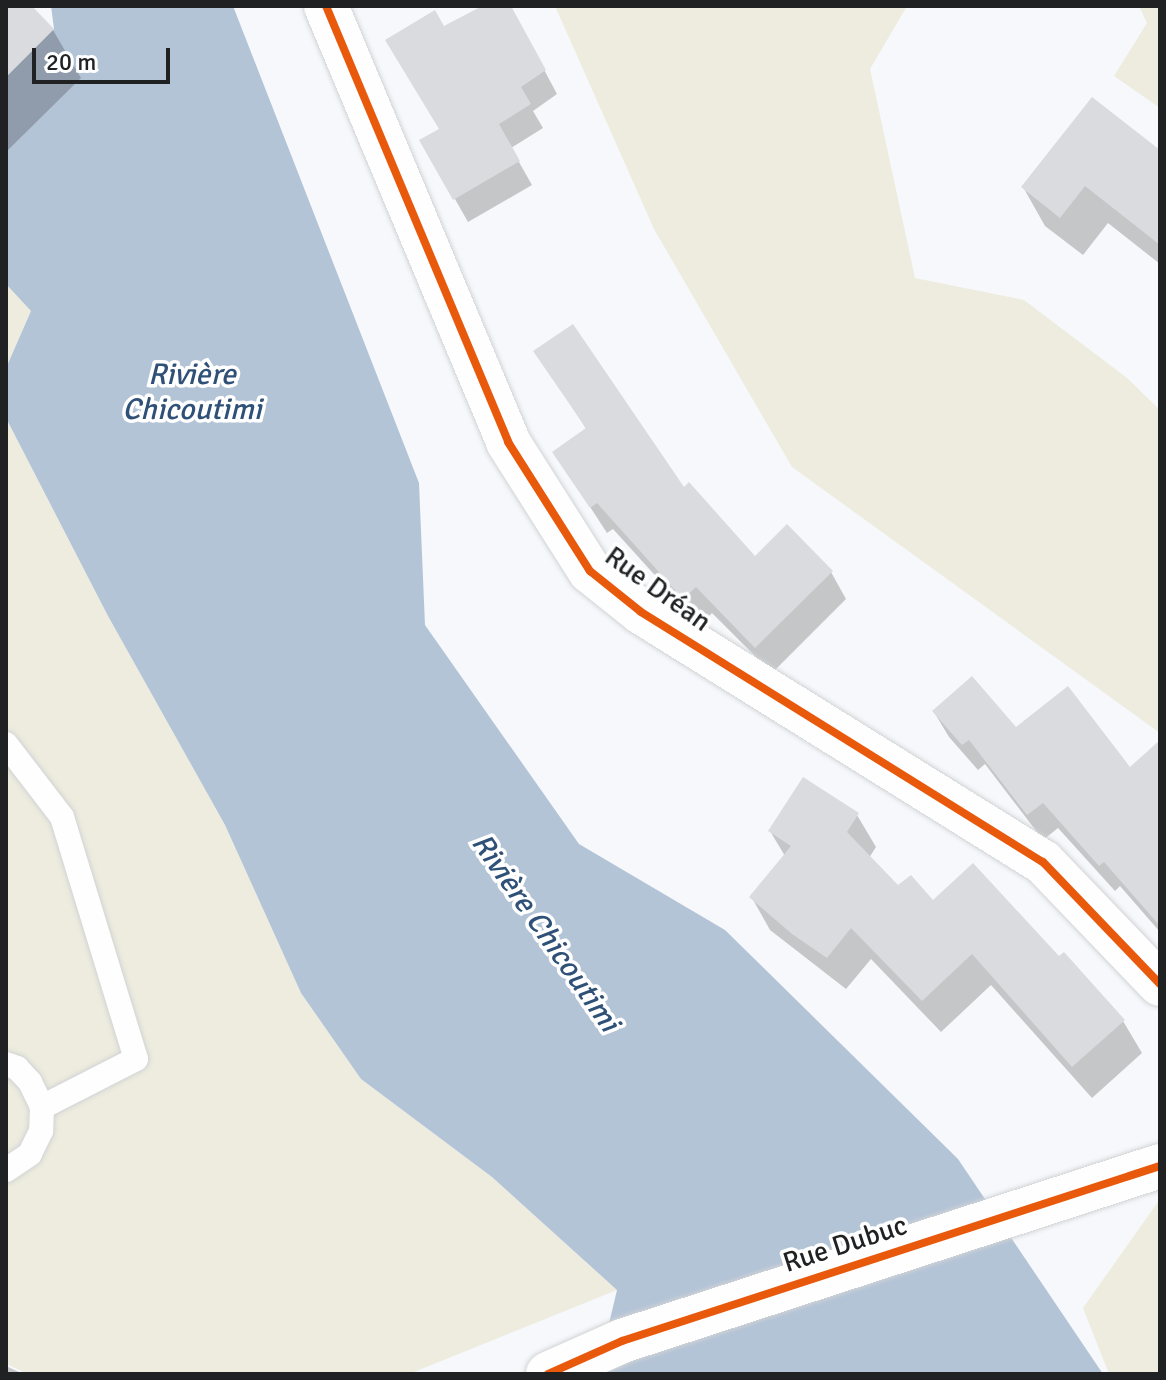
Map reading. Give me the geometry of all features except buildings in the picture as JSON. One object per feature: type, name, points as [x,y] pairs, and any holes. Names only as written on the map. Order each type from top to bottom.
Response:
[{"type":"street","name":"Rue Dréan","points":[[326,6],[508,442],[590,571],[641,612],[1043,862],[1160,984]]},
{"type":"street","name":"Rue Dubuc","points":[[548,1374],[622,1341],[1140,1172]]},
{"type":"lane","points":[[6,744],[62,817],[136,1059],[42,1107]]},
{"type":"lane","points":[[6,1064],[17,1068],[30,1082],[42,1107],[41,1131],[30,1154],[6,1170]]},
{"type":"shaded area","points":[[555,6],[907,6],[870,69],[915,278],[1024,300],[1127,378],[1160,410],[1160,733],[792,467],[654,229]]},
{"type":"shaded area","points":[[1139,6],[1160,6],[1160,108],[1114,76],[1147,23]]},
{"type":"shaded area","points":[[6,283],[31,311],[6,368]]},
{"type":"shaded area","points":[[6,418],[108,616],[225,825],[301,993],[361,1079],[492,1177],[617,1290],[409,1374],[22,1374],[22,1371],[6,1364]]},
{"type":"shaded area","points":[[1160,1199],[1160,1374],[1109,1374],[1083,1308]]},
{"type":"water","name":"Rivière Chicoutimi","points":[[51,6],[233,6],[419,483],[425,625],[579,844],[725,930],[958,1159],[1103,1374],[597,1374],[617,1290],[492,1177],[361,1079],[301,993],[225,825],[108,616],[6,418],[6,368],[31,311],[6,284],[6,77],[54,29]]},
{"type":"cycle path","points":[[326,6],[508,442],[590,571],[641,612],[1043,862],[1160,984]]},
{"type":"cycle path","points":[[548,1374],[622,1341],[1160,1166]]}]
